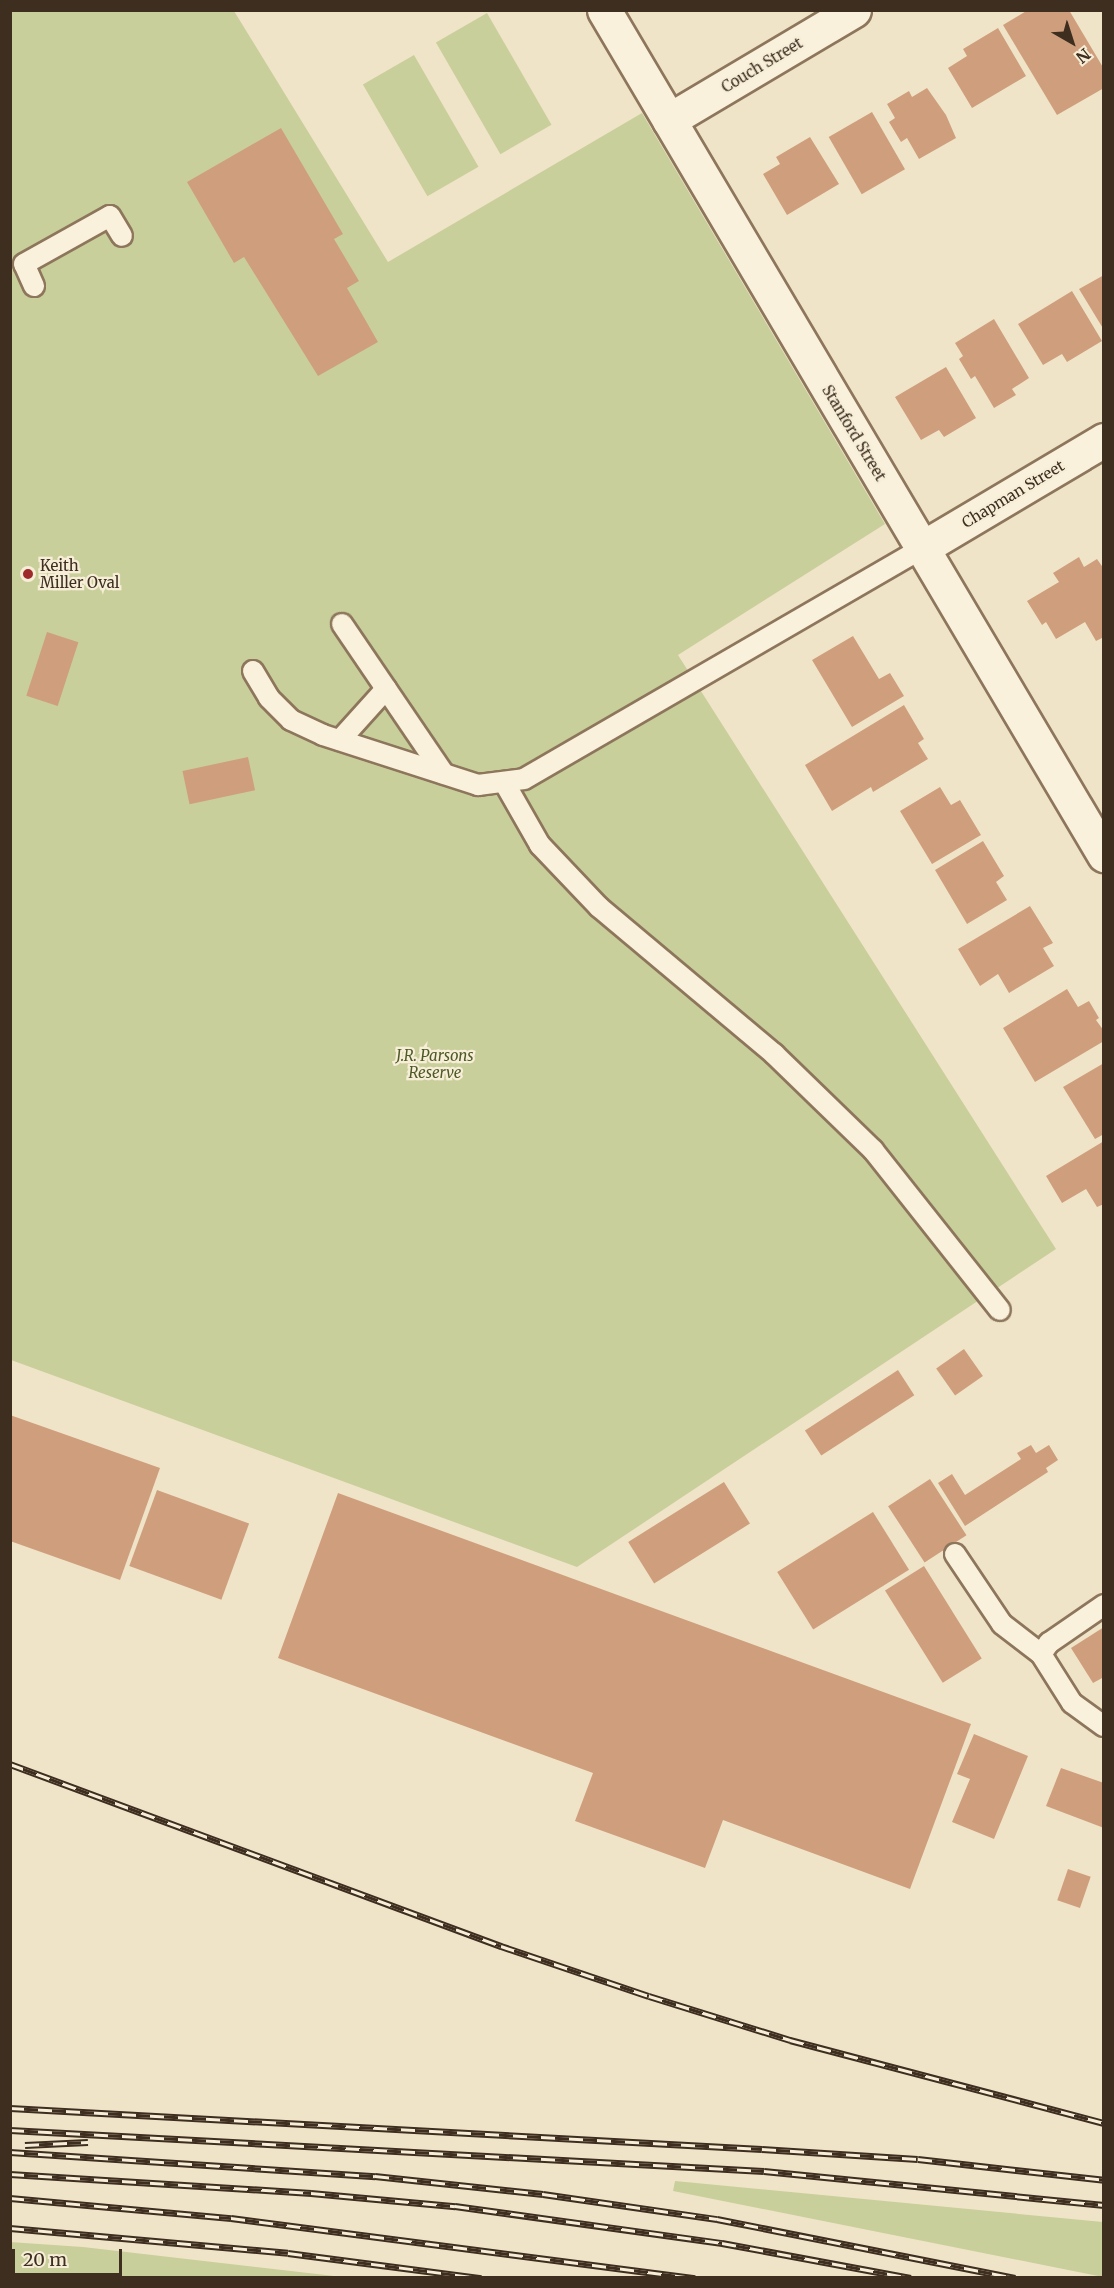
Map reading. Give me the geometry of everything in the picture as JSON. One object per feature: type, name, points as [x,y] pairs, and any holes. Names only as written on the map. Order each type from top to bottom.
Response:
[{"type":"street","name":"Stanford Street","points":[[604,10],[1104,855]]},
{"type":"street","name":"Couch Street","points":[[669,120],[854,10]]},
{"type":"street","name":"Chapman Street","points":[[922,548],[1104,440]]},
{"type":"lane","points":[[34,286],[24,264],[110,216],[122,236]]},
{"type":"lane","points":[[253,671],[269,698],[291,720],[340,740],[478,785],[524,779],[587,745],[922,548]]},
{"type":"lane","points":[[342,624],[444,774]]},
{"type":"lane","points":[[340,740],[386,689]]},
{"type":"lane","points":[[504,782],[540,845],[599,907],[774,1054],[873,1150],[1000,1310]]},
{"type":"lane","points":[[955,1554],[1002,1624],[1041,1654],[1072,1703],[1104,1726]]},
{"type":"lane","points":[[1041,1654],[1049,1643],[1104,1605]]},
{"type":"green space","name":"J.R. Parsons Reserve","points":[[11,11],[234,11],[388,262],[642,113],[885,524],[678,655],[1056,1249],[577,1567],[11,1360]]},
{"type":"green space","points":[[487,13],[552,125],[500,154],[436,42]]},
{"type":"green space","points":[[414,55],[478,167],[427,196],[363,84]]},
{"type":"green space","points":[[675,2181],[1103,2222],[1103,2277],[673,2191]]},
{"type":"green space","points":[[10,2242],[83,2247],[343,2277],[11,2277]]},
{"type":"building","points":[[1028,10],[1069,10],[1104,69],[1104,88],[1057,115],[1003,25]]},
{"type":"building","points":[[998,28],[1026,76],[972,108],[948,68],[967,56],[963,49]]},
{"type":"building","points":[[927,88],[946,115],[956,138],[919,159],[907,138],[901,142],[889,122],[895,118],[887,104],[909,91],[912,97]]},
{"type":"building","points":[[872,112],[905,169],[862,194],[829,137]]},
{"type":"building","points":[[281,128],[343,234],[334,239],[359,281],[347,288],[378,342],[318,376],[244,257],[234,263],[187,182]]},
{"type":"building","points":[[810,137],[839,184],[787,215],[763,174],[780,164],[776,157]]},
{"type":"building","points":[[1104,275],[1104,330],[1079,289]]},
{"type":"building","points":[[1072,291],[1102,341],[1067,362],[1062,354],[1043,365],[1018,324]]},
{"type":"building","points":[[994,319],[1029,378],[1012,389],[1016,395],[994,408],[975,376],[971,379],[959,359],[963,356],[955,343]]},
{"type":"building","points":[[946,367],[976,418],[944,437],[939,430],[921,440],[895,397]]},
{"type":"building","points":[[1079,557],[1084,567],[1097,559],[1104,569],[1104,637],[1096,641],[1085,622],[1056,639],[1046,622],[1042,625],[1027,601],[1059,582],[1053,573]]},
{"type":"building","points":[[47,632],[78,642],[58,706],[26,696]]},
{"type":"building","points":[[853,636],[879,679],[890,673],[904,696],[852,727],[812,660]]},
{"type":"building","points":[[904,705],[924,739],[918,743],[928,759],[873,792],[871,787],[832,811],[805,765]]},
{"type":"building","points":[[248,757],[255,790],[190,804],[182,771]]},
{"type":"building","points":[[940,787],[951,805],[960,800],[981,835],[932,864],[900,811]]},
{"type":"building","points":[[983,841],[1004,876],[996,882],[1007,900],[967,924],[935,870]]},
{"type":"building","points":[[1030,906],[1053,943],[1043,948],[1054,966],[1009,993],[998,974],[980,986],[958,949]]},
{"type":"building","points":[[1067,989],[1078,1007],[1089,1001],[1099,1018],[1096,1020],[1104,1031],[1104,1041],[1035,1082],[1003,1028]]},
{"type":"building","points":[[1104,1063],[1104,1134],[1095,1139],[1063,1087]]},
{"type":"building","points":[[1104,1141],[1104,1204],[1097,1207],[1086,1189],[1062,1203],[1046,1176]]},
{"type":"building","points":[[964,1349],[983,1376],[955,1396],[936,1369]]},
{"type":"building","points":[[898,1370],[914,1395],[821,1456],[805,1430]]},
{"type":"building","points":[[10,1415],[160,1468],[120,1580],[10,1541]]},
{"type":"building","points":[[1031,1445],[1036,1453],[1049,1445],[1058,1460],[1046,1468],[1048,1472],[965,1526],[938,1483],[952,1474],[965,1495],[1021,1459],[1017,1453]]},
{"type":"building","points":[[930,1479],[966,1535],[925,1562],[888,1506]]},
{"type":"building","points":[[724,1482],[750,1524],[654,1583],[628,1542]]},
{"type":"building","points":[[157,1490],[249,1524],[221,1600],[129,1566]]},
{"type":"building","points":[[338,1493],[971,1724],[910,1889],[723,1820],[705,1868],[575,1821],[593,1773],[278,1658]]},
{"type":"building","points":[[873,1512],[909,1570],[813,1630],[777,1572]]},
{"type":"building","points":[[924,1566],[982,1658],[943,1683],[885,1590]]},
{"type":"building","points":[[1104,1627],[1104,1677],[1093,1683],[1071,1648]]},
{"type":"building","points":[[974,1734],[1028,1756],[994,1839],[952,1822],[970,1779],[957,1774]]},
{"type":"building","points":[[1061,1768],[1104,1783],[1104,1828],[1046,1806]]},
{"type":"building","points":[[1068,1869],[1091,1877],[1080,1908],[1057,1900]]},
{"type":"railway","points":[[10,1764],[501,1946],[649,1996],[790,2040],[1104,2123]]},
{"type":"railway","points":[[10,2108],[918,2159],[1104,2180]]},
{"type":"railway","points":[[10,2130],[764,2171],[1104,2205]]},
{"type":"railway","points":[[25,2145],[88,2142]]},
{"type":"railway","points":[[10,2152],[375,2176],[543,2194],[717,2219],[1015,2278]]},
{"type":"railway","points":[[10,2174],[311,2193],[455,2206],[722,2243],[911,2278]]},
{"type":"railway","points":[[10,2198],[231,2218],[695,2278]]},
{"type":"railway","points":[[10,2228],[288,2253],[481,2278]]},
{"type":"place","name":"Keith Miller Oval","points":[[28,574]]}]
